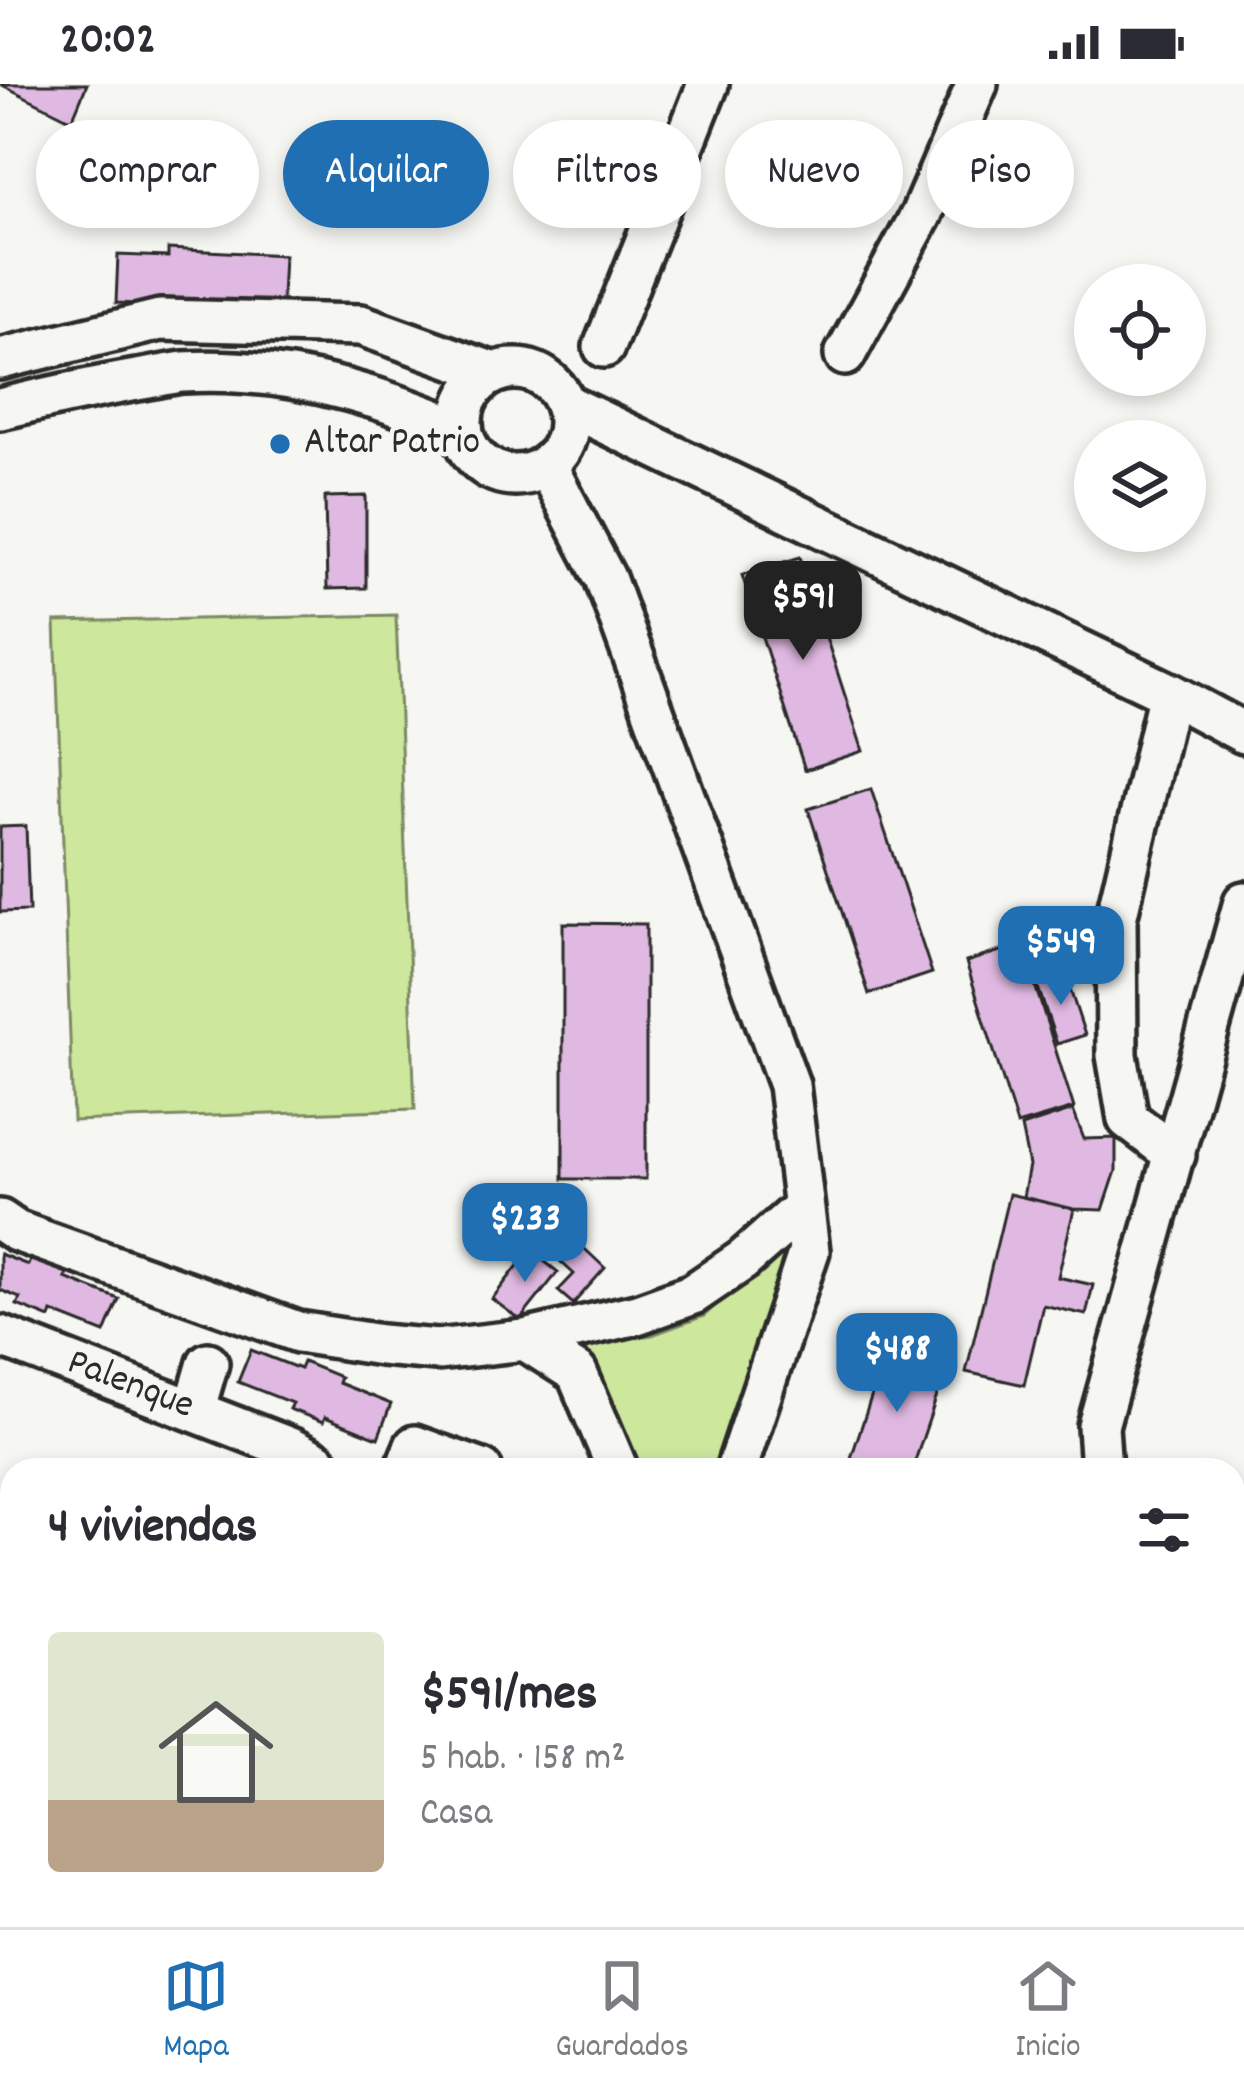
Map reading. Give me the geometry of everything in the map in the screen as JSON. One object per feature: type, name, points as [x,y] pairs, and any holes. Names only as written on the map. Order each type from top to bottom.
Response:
[{"type":"street","points":[[604,347],[707,84]]},
{"type":"street","points":[[845,356],[921,215],[977,84]]},
{"type":"street","points":[[0,358],[160,320],[361,325],[494,373]]},
{"type":"street","points":[[528,370],[544,377],[565,404],[566,438],[559,453],[530,473],[495,471],[468,448],[462,413],[479,382],[494,373],[528,370]]},
{"type":"street","points":[[0,409],[182,373],[254,374],[324,382],[404,406],[462,431]]},
{"type":"street","points":[[565,404],[1244,733]]},
{"type":"street","points":[[546,465],[605,578],[789,1085],[809,1251],[740,1458]]},
{"type":"street","points":[[1169,693],[1116,919],[1117,1055],[1128,1119],[1175,1155]]},
{"type":"street","points":[[1100,1458],[1099,1426],[1244,902]]},
{"type":"street","points":[[0,1220],[16,1231],[298,1332],[437,1350],[525,1340],[637,1314],[693,1294],[743,1260],[803,1208]]},
{"type":"street","name":"Palenque","points":[[0,1336],[309,1458]]},
{"type":"street","points":[[525,1340],[577,1373],[613,1458]]},
{"type":"street","points":[[194,1411],[208,1363]]},
{"type":"street","points":[[410,1458],[415,1446],[448,1458]]},
{"type":"green space","points":[[396,615],[415,1109],[73,1121],[55,622]]},
{"type":"green space","points":[[796,1236],[730,1458],[632,1458],[595,1378],[569,1346],[652,1335],[704,1316]]},
{"type":"building","points":[[0,84],[87,84],[72,120]]},
{"type":"building","points":[[168,249],[284,255],[281,318],[116,303],[118,255],[168,257]]},
{"type":"building","points":[[366,496],[366,588],[327,589],[325,497]]},
{"type":"building","points":[[800,557],[863,751],[805,770],[742,575]]},
{"type":"building","points":[[871,789],[932,973],[869,994],[808,809]]},
{"type":"building","points":[[26,826],[29,911],[0,912],[0,827]]},
{"type":"building","points":[[563,923],[646,924],[646,1179],[563,1179]]},
{"type":"building","points":[[1022,944],[1074,1108],[1017,1125],[966,962]]},
{"type":"building","points":[[1064,971],[1085,1035],[1057,1044],[1036,981]]},
{"type":"building","points":[[1073,1110],[1084,1139],[1116,1138],[1116,1171],[1103,1210],[1074,1209],[1023,1197],[1029,1166],[1021,1127]]},
{"type":"building","points":[[1009,1194],[1074,1209],[1058,1277],[1093,1285],[1086,1315],[1043,1305],[1024,1385],[966,1372]]},
{"type":"building","points":[[570,1235],[605,1268],[573,1304],[558,1291],[574,1274],[552,1254]]},
{"type":"building","points":[[530,1250],[558,1272],[520,1320],[492,1299]]},
{"type":"building","points":[[0,1254],[28,1265],[31,1258],[68,1273],[65,1278],[119,1299],[105,1333],[52,1312],[50,1318],[17,1305],[20,1298],[0,1290]]},
{"type":"building","points":[[251,1350],[300,1369],[303,1362],[340,1377],[338,1383],[391,1404],[378,1438],[289,1409],[292,1403],[238,1382]]},
{"type":"building","points":[[887,1350],[946,1369],[916,1458],[851,1458]]},
{"type":"place","name":"Altar Patrio","points":[[280,444]]}]
